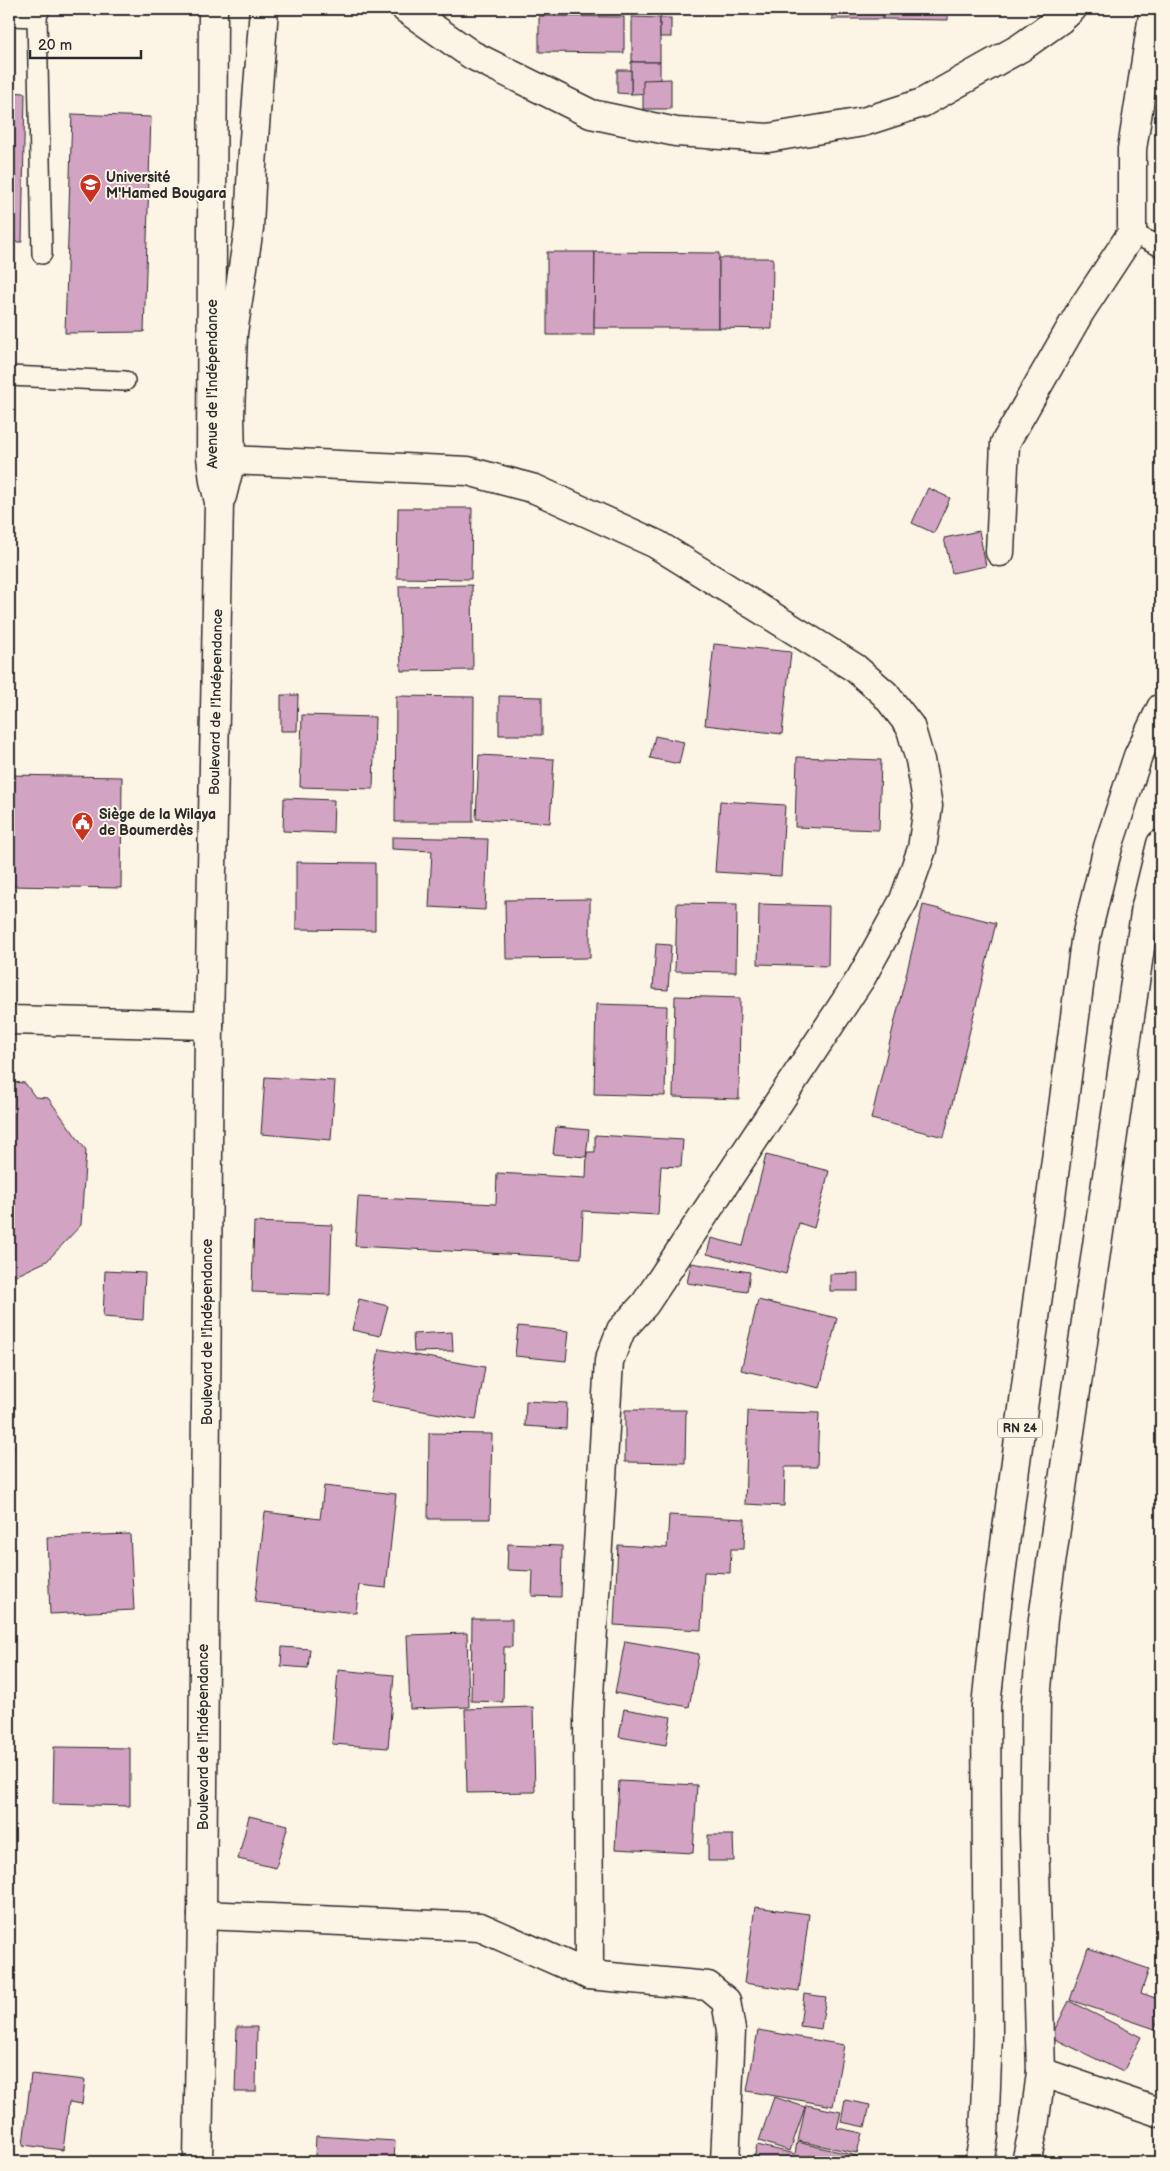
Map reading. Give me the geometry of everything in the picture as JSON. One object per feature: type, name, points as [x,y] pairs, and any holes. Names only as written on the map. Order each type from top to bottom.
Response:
[{"type":"main road","name":"Avenue de l'Indépendance","points":[[213,9],[211,457],[214,481],[220,502]]},
{"type":"main road","name":"Avenue de l'Indépendance","points":[[220,502],[231,460],[230,415],[233,333],[250,228],[252,165],[264,9]]},
{"type":"main road","points":[[406,9],[472,55],[591,114],[676,132],[768,138],[863,122],[922,103],[1020,48],[1072,9]]},
{"type":"main road","points":[[1000,552],[1005,443],[1080,312],[1132,233],[1132,149],[1154,9]]},
{"type":"main road","points":[[231,460],[468,471],[535,489],[656,544],[855,668],[885,694],[910,726],[920,760],[928,806],[922,849],[904,900],[856,986],[645,1304],[621,1330],[609,1361],[588,1712],[589,1976]]},
{"type":"main road","name":"Boulevard de l'Indépendance","points":[[198,2162],[202,1914],[209,1025],[220,502]]},
{"type":"main road","name":"RN 24","points":[[980,2162],[984,2136],[988,2035],[986,1706],[996,1612],[1085,941],[1108,847],[1138,756],[1161,708]]},
{"type":"main road","points":[[1026,2162],[1034,2127],[1041,2072],[1034,1833],[1036,1701],[1043,1619],[1146,906],[1161,844]]},
{"type":"main road","points":[[9,1020],[209,1025]]},
{"type":"main road","points":[[202,1914],[480,1927],[589,1976],[708,1986],[726,2001],[731,2030],[725,2162]]},
{"type":"main road","points":[[1041,2072],[1161,2113]]},
{"type":"lane","points":[[9,16],[38,13],[42,254]]},
{"type":"lane","points":[[1132,233],[1161,246]]},
{"type":"lane","points":[[9,376],[125,381]]},
{"type":"building","points":[[779,9],[824,9],[824,12],[779,11]]},
{"type":"building","points":[[832,9],[883,9],[883,19],[832,19]]},
{"type":"building","points":[[883,9],[948,9],[948,20],[883,19]]},
{"type":"building","points":[[539,16],[624,17],[624,53],[539,52]]},
{"type":"building","points":[[632,17],[660,18],[660,62],[632,62]]},
{"type":"building","points":[[660,18],[671,18],[671,37],[660,37]]},
{"type":"building","points":[[631,62],[660,62],[660,93],[631,94]]},
{"type":"building","points":[[617,70],[631,70],[631,94],[617,93]]},
{"type":"building","points":[[671,79],[671,109],[643,109],[643,80]]},
{"type":"building","points":[[9,92],[25,93],[22,242],[9,242]]},
{"type":"building","points":[[72,114],[151,117],[144,332],[65,333]]},
{"type":"building","points":[[547,252],[595,252],[594,335],[547,335]]},
{"type":"building","points":[[595,252],[719,253],[719,328],[594,328]]},
{"type":"building","points":[[719,258],[773,258],[772,329],[719,328]]},
{"type":"building","points":[[928,488],[950,498],[934,533],[912,523]]},
{"type":"building","points":[[398,508],[472,508],[471,579],[397,578]]},
{"type":"building","points":[[979,531],[986,566],[952,573],[944,538]]},
{"type":"building","points":[[472,585],[473,670],[401,671],[399,586]]},
{"type":"building","points":[[714,644],[791,652],[782,734],[705,725]]},
{"type":"building","points":[[281,695],[298,695],[297,731],[281,731]]},
{"type":"building","points":[[396,696],[474,697],[473,822],[395,822]]},
{"type":"building","points":[[499,696],[542,697],[542,735],[499,735]]},
{"type":"building","points":[[302,715],[375,717],[373,789],[300,787]]},
{"type":"building","points":[[655,736],[684,742],[679,764],[650,758]]},
{"type":"building","points":[[479,755],[554,759],[550,823],[476,819]]},
{"type":"building","points":[[797,757],[881,760],[879,830],[795,827]]},
{"type":"building","points":[[9,775],[122,777],[121,888],[9,886]]},
{"type":"building","points":[[284,798],[334,800],[333,833],[283,831]]},
{"type":"building","points":[[720,801],[785,805],[781,876],[715,872]]},
{"type":"building","points":[[392,837],[488,839],[485,910],[429,907],[432,851],[392,849]]},
{"type":"building","points":[[296,862],[375,863],[375,930],[296,929]]},
{"type":"building","points":[[590,899],[590,958],[506,959],[505,900]]},
{"type":"building","points":[[677,903],[737,904],[736,972],[675,971]]},
{"type":"building","points":[[759,904],[829,906],[828,966],[758,964]]},
{"type":"building","points":[[923,905],[996,923],[944,1137],[871,1119]]},
{"type":"building","points":[[656,944],[671,945],[668,990],[653,989]]},
{"type":"building","points":[[675,996],[740,998],[739,1099],[673,1097]]},
{"type":"building","points":[[596,1004],[667,1006],[665,1096],[594,1094]]},
{"type":"building","points":[[265,1077],[335,1081],[331,1140],[261,1134]]},
{"type":"building","points":[[9,1082],[25,1083],[35,1097],[48,1098],[86,1150],[81,1225],[47,1261],[9,1279]]},
{"type":"building","points":[[556,1127],[589,1130],[586,1157],[553,1154]]},
{"type":"building","points":[[595,1135],[683,1140],[681,1167],[661,1166],[658,1215],[583,1211],[581,1258],[355,1246],[358,1197],[496,1204],[497,1173],[586,1178],[587,1152],[595,1152]]},
{"type":"building","points":[[766,1155],[829,1171],[814,1228],[799,1223],[786,1274],[707,1254],[711,1238],[743,1246]]},
{"type":"building","points":[[254,1222],[332,1225],[330,1295],[252,1292]]},
{"type":"building","points":[[691,1263],[750,1272],[747,1292],[687,1283]]},
{"type":"building","points":[[105,1271],[145,1273],[143,1320],[103,1317]]},
{"type":"building","points":[[858,1273],[858,1291],[830,1291],[830,1274]]},
{"type":"building","points":[[359,1299],[388,1306],[380,1336],[352,1330]]},
{"type":"building","points":[[758,1300],[837,1318],[820,1388],[741,1370]]},
{"type":"building","points":[[518,1326],[569,1331],[566,1361],[515,1356]]},
{"type":"building","points":[[452,1332],[453,1351],[414,1352],[413,1334]]},
{"type":"building","points":[[379,1349],[485,1367],[476,1420],[370,1402]]},
{"type":"building","points":[[526,1401],[567,1403],[566,1429],[525,1426]]},
{"type":"building","points":[[625,1410],[686,1410],[685,1463],[625,1462]]},
{"type":"building","points":[[748,1411],[819,1413],[817,1467],[785,1467],[784,1506],[745,1504]]},
{"type":"building","points":[[429,1433],[492,1434],[490,1519],[428,1519]]},
{"type":"building","points":[[9,1445],[14,1445],[9,1514]]},
{"type":"building","points":[[324,1486],[396,1494],[386,1588],[359,1585],[356,1613],[255,1602],[265,1512],[320,1519]]},
{"type":"building","points":[[669,1515],[745,1519],[744,1549],[731,1549],[730,1573],[704,1572],[701,1630],[614,1625],[618,1545],[667,1548]]},
{"type":"building","points":[[130,1534],[134,1610],[50,1614],[47,1537]]},
{"type":"building","points":[[508,1544],[562,1546],[561,1597],[532,1596],[533,1571],[507,1570]]},
{"type":"building","points":[[472,1619],[512,1619],[512,1647],[504,1647],[503,1702],[471,1701]]},
{"type":"building","points":[[467,1633],[469,1707],[410,1709],[407,1635]]},
{"type":"building","points":[[625,1641],[699,1654],[689,1707],[615,1693]]},
{"type":"building","points":[[282,1647],[310,1649],[308,1668],[281,1666]]},
{"type":"building","points":[[338,1670],[394,1675],[388,1748],[332,1744]]},
{"type":"building","points":[[533,1707],[535,1792],[467,1793],[465,1709]]},
{"type":"building","points":[[624,1709],[671,1717],[666,1745],[619,1737]]},
{"type":"building","points":[[54,1747],[130,1748],[130,1806],[53,1804]]},
{"type":"building","points":[[619,1781],[697,1785],[693,1853],[615,1849]]},
{"type":"building","points":[[249,1816],[288,1825],[276,1868],[238,1859]]},
{"type":"building","points":[[708,1835],[733,1835],[734,1861],[708,1861]]},
{"type":"building","points":[[755,1907],[809,1914],[799,1991],[744,1983]]},
{"type":"building","points":[[1088,1948],[1149,1969],[1141,1993],[1161,2000],[1161,2009],[1155,2029],[1070,2000]]},
{"type":"building","points":[[804,1994],[826,1997],[821,2029],[800,2026]]},
{"type":"building","points":[[1069,2001],[1141,2037],[1123,2072],[1051,2037]]},
{"type":"building","points":[[237,2027],[257,2027],[256,2092],[235,2092]]},
{"type":"building","points":[[758,2030],[844,2045],[833,2106],[747,2091]]},
{"type":"building","points":[[31,2074],[85,2080],[82,2104],[69,2102],[63,2150],[23,2145]]},
{"type":"building","points":[[774,2097],[805,2107],[790,2151],[759,2141]]},
{"type":"building","points":[[845,2100],[870,2105],[865,2127],[841,2122]]},
{"type":"building","points":[[806,2105],[841,2112],[837,2128],[862,2133],[857,2153],[798,2141]]},
{"type":"building","points":[[316,2136],[395,2141],[394,2162],[331,2162],[332,2158],[315,2156]]},
{"type":"building","points":[[797,2142],[857,2156],[856,2162],[753,2162],[757,2145],[795,2154]]},
{"type":"place","name":"Université M'Hamed Bougara","points":[[90,204]]},
{"type":"place","name":"Siège de la Wilaya de Boumerdès","points":[[83,841]]}]
